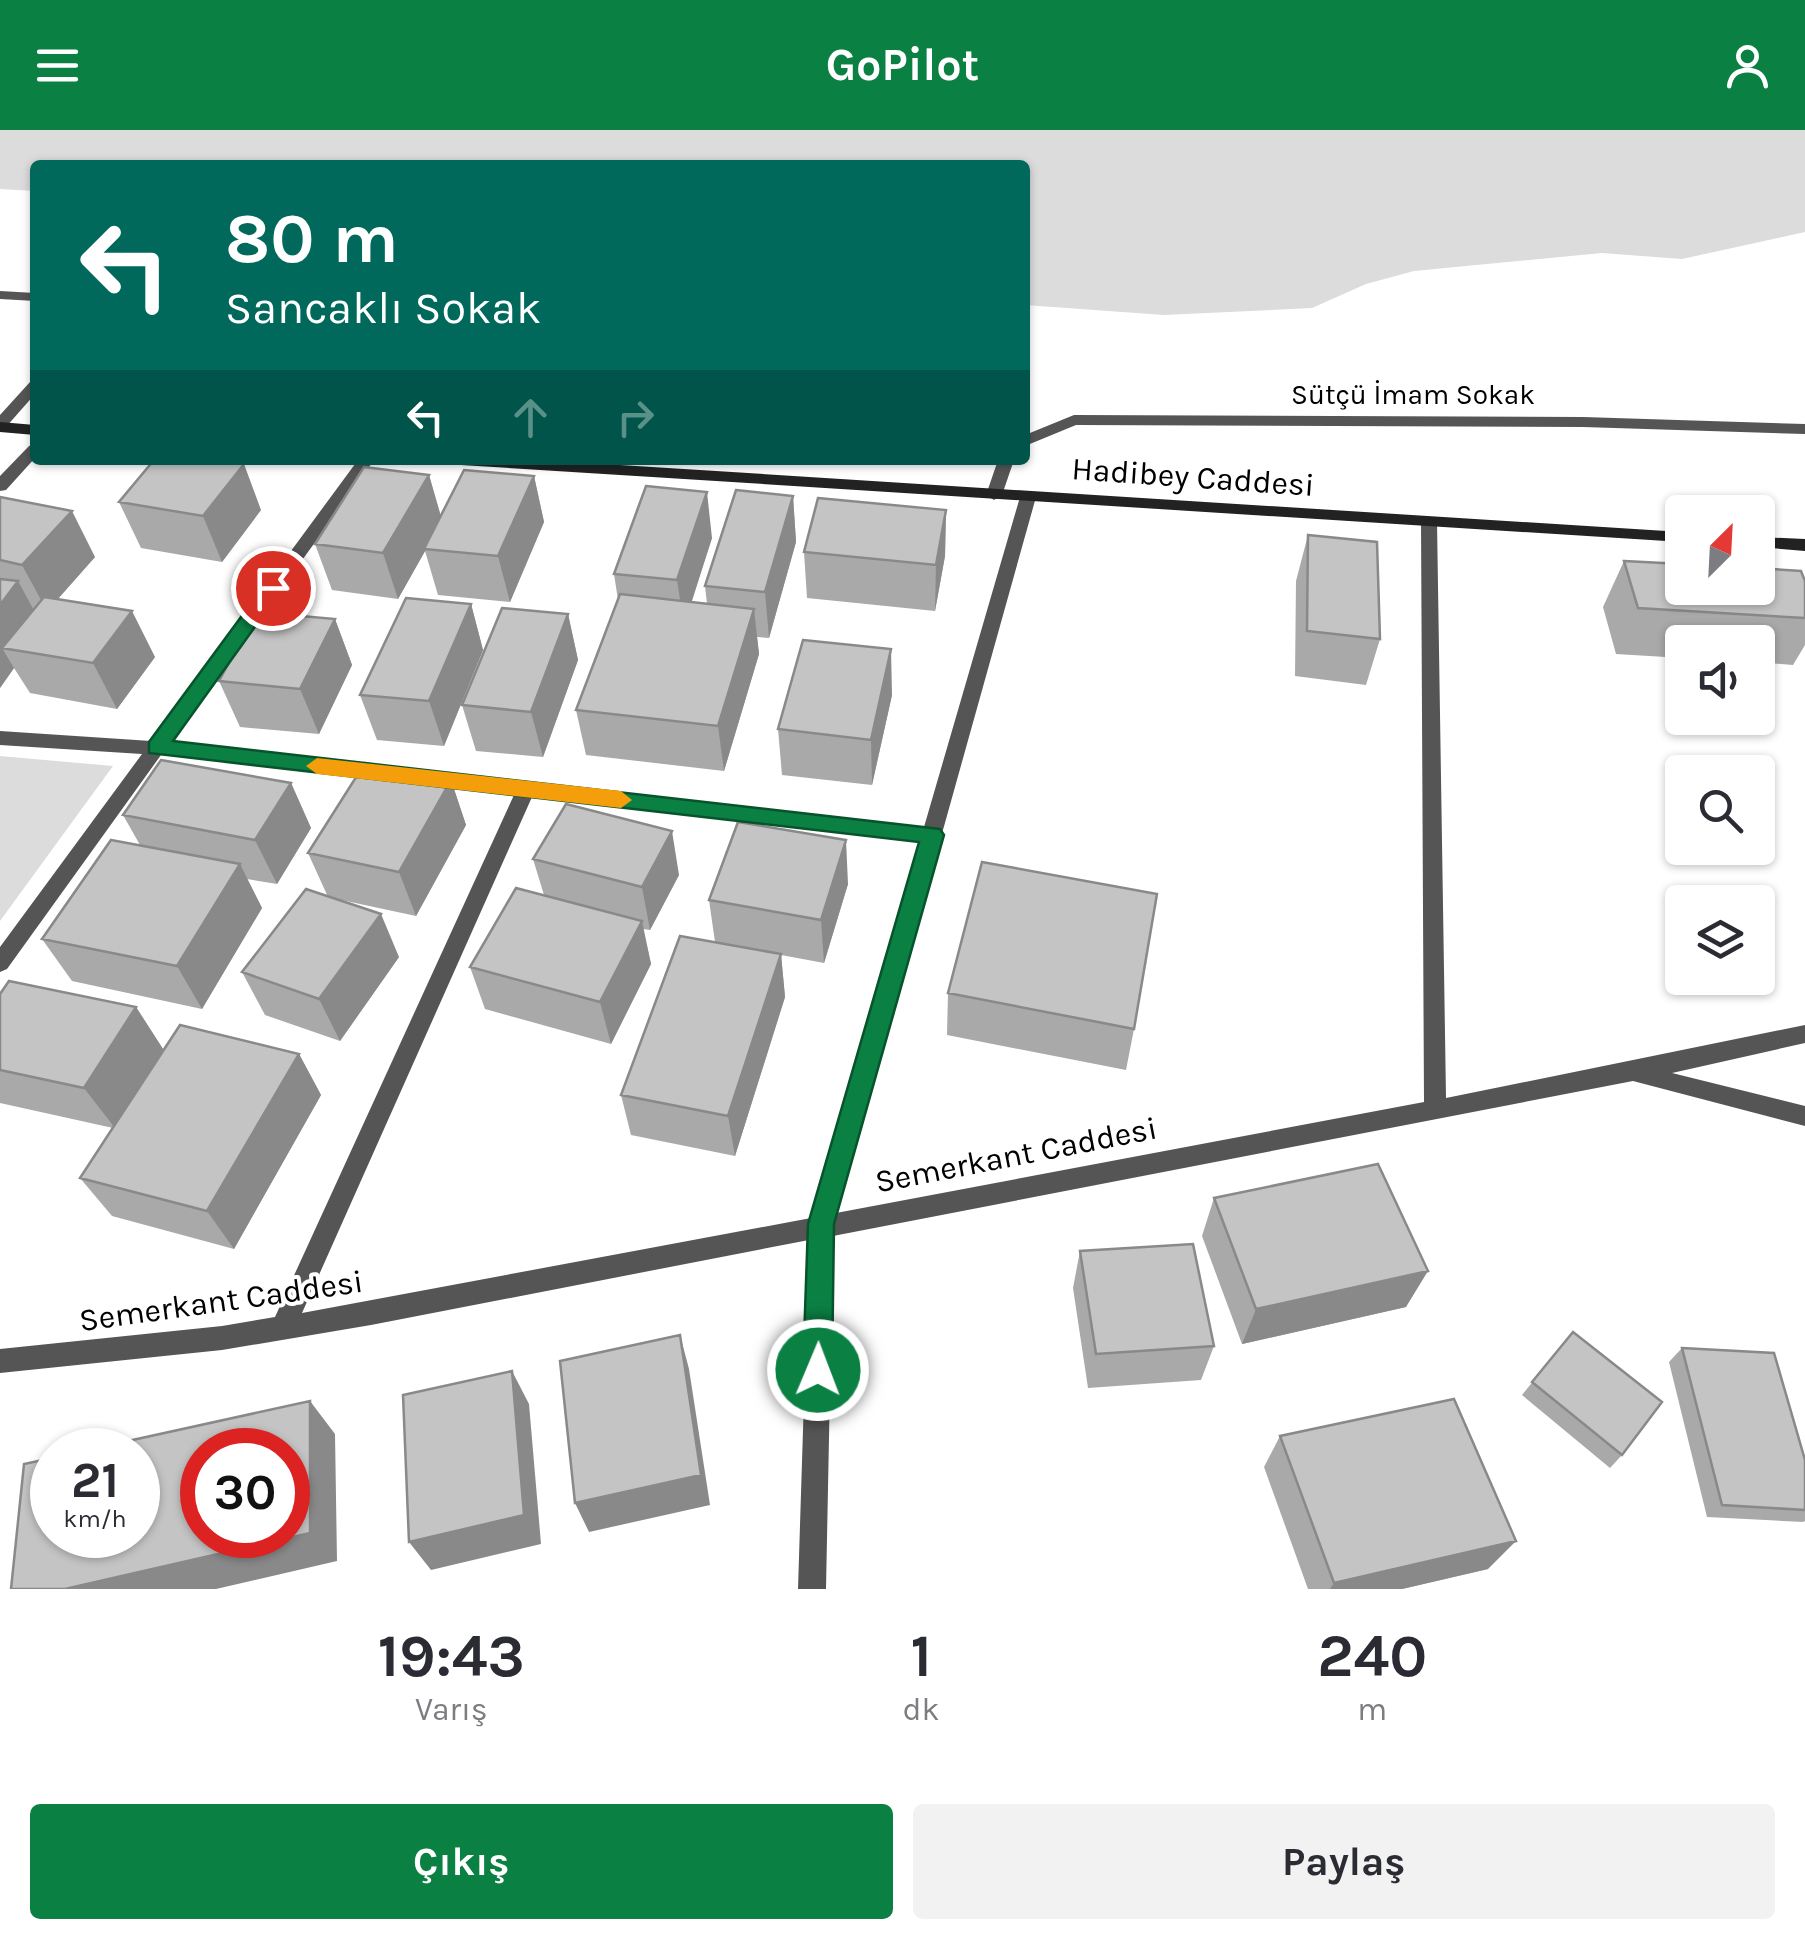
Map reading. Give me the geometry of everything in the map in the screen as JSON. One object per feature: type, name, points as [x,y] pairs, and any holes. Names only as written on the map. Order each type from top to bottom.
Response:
[{"type":"main road","points":[[0,426],[30,429]]},
{"type":"main road","name":"Hadibey Caddesi","points":[[537,465],[1665,536]]},
{"type":"main road","points":[[1775,543],[1805,545]]},
{"type":"street","points":[[0,295],[30,297]]},
{"type":"street","points":[[0,426],[30,391]]},
{"type":"street","name":"Sütçü İmam Sokak","points":[[1030,440],[1074,420],[1582,422],[1805,429]]},
{"type":"street","points":[[0,486],[30,454]]},
{"type":"street","points":[[0,964],[362,465]]},
{"type":"street","points":[[994,495],[1004,465]]},
{"type":"street","points":[[812,1589],[821,1224],[1028,497]]},
{"type":"street","points":[[1429,522],[1435,1110]]},
{"type":"street","points":[[0,738],[157,748],[932,835]]},
{"type":"street","points":[[283,1328],[526,789]]},
{"type":"street","name":"Semerkant Caddesi","points":[[0,1361],[283,1328],[1632,1072],[1805,1034]]},
{"type":"street","points":[[1632,1072],[1805,1116]]},
{"type":"shaded area","points":[[0,130],[1805,130],[1805,232],[1682,259],[1602,253],[1414,271],[1366,284],[1312,308],[1164,315],[1030,305],[1030,160],[30,160],[30,191],[0,189]]},
{"type":"shaded area","points":[[0,756],[113,766],[0,921]]},
{"type":"building","points":[[150,465],[243,465],[203,516],[119,502]]},
{"type":"building","points":[[364,467],[429,475],[383,553],[315,544]]},
{"type":"building","points":[[464,470],[534,476],[498,556],[424,549]]},
{"type":"building","points":[[646,486],[707,492],[677,580],[614,574]]},
{"type":"building","points":[[736,490],[793,496],[765,592],[705,586]]},
{"type":"building","points":[[0,497],[72,511],[22,565],[0,560]]},
{"type":"building","points":[[818,498],[946,510],[936,565],[804,552]]},
{"type":"building","points":[[1308,535],[1377,542],[1380,639],[1307,631]]},
{"type":"building","points":[[1624,561],[1665,563],[1665,605],[1775,605],[1775,569],[1801,571],[1805,581],[1805,618],[1638,608]]},
{"type":"building","points":[[0,579],[18,581],[0,605]]},
{"type":"building","points":[[620,594],[754,609],[718,726],[576,710]]},
{"type":"building","points":[[44,597],[132,611],[93,663],[2,648]]},
{"type":"building","points":[[406,598],[471,604],[429,701],[360,695]]},
{"type":"building","points":[[502,608],[568,614],[531,712],[462,705]]},
{"type":"building","points":[[257,612],[335,619],[300,689],[219,681]]},
{"type":"building","points":[[803,640],[891,649],[871,740],[778,729]]},
{"type":"building","points":[[161,760],[291,783],[255,840],[123,815]]},
{"type":"building","points":[[365,763],[451,780],[399,872],[308,853]]},
{"type":"building","points":[[566,804],[672,831],[642,887],[533,859]]},
{"type":"building","points":[[738,822],[846,840],[821,920],[709,900]]},
{"type":"building","points":[[111,840],[240,864],[177,966],[42,939]]},
{"type":"building","points":[[982,862],[1157,894],[1134,1029],[948,993]]},
{"type":"building","points":[[516,888],[642,921],[600,1002],[470,967]]},
{"type":"building","points":[[306,889],[381,914],[319,999],[242,972]]},
{"type":"building","points":[[680,936],[781,954],[728,1116],[621,1095]]},
{"type":"building","points":[[9,981],[136,1007],[84,1088],[0,1070],[0,994]]},
{"type":"building","points":[[180,1025],[299,1054],[207,1211],[80,1178]]},
{"type":"building","points":[[1378,1164],[1428,1271],[1256,1309],[1214,1198]]},
{"type":"building","points":[[1193,1244],[1214,1346],[1096,1354],[1080,1251]]},
{"type":"building","points":[[1573,1332],[1662,1402],[1622,1455],[1532,1382]]},
{"type":"building","points":[[680,1335],[701,1475],[575,1503],[560,1361]]},
{"type":"building","points":[[1682,1348],[1774,1353],[1805,1460],[1805,1510],[1722,1505]]},
{"type":"building","points":[[512,1371],[524,1515],[409,1542],[403,1395]]},
{"type":"building","points":[[1454,1399],[1516,1541],[1334,1583],[1280,1436]]},
{"type":"building","points":[[310,1401],[310,1428],[187,1428]]},
{"type":"building","points":[[180,1430],[180,1558],[201,1558],[65,1589],[11,1589],[24,1464],[30,1463],[30,1558],[160,1558],[160,1434]]},
{"type":"slow traffic","points":[[317,766],[621,800]]},
{"type":"route","points":[[273,588],[157,748],[932,835],[821,1224],[818,1370]]}]
